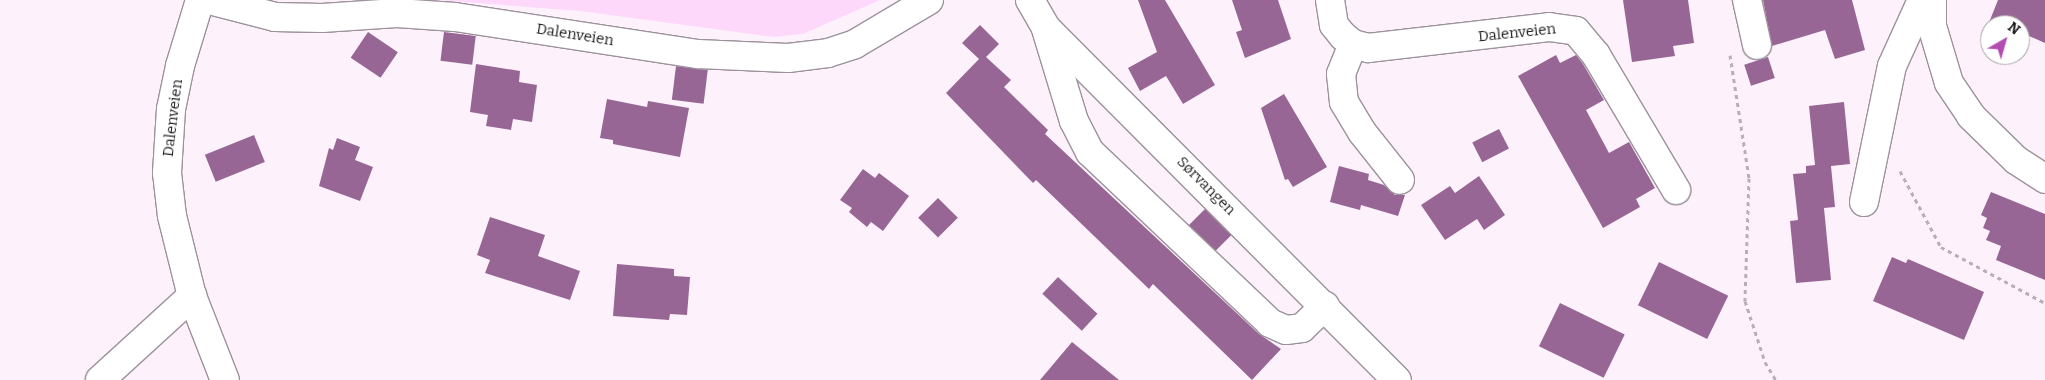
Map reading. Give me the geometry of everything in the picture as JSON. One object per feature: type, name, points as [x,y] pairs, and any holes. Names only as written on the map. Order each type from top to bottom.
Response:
[{"type":"street","name":"Dalenveien","points":[[200,0],[180,66],[168,136],[172,216],[192,296],[225,380]]},
{"type":"street","name":"Dalenveien","points":[[209,0],[275,17],[322,18],[396,13],[455,17],[698,54],[788,58],[828,53],[855,44],[880,32],[930,0]]},
{"type":"street","name":"Sørvangen","points":[[1030,0],[1046,28],[1325,306],[1388,377]]},
{"type":"street","points":[[1330,0],[1334,25],[1352,44],[1342,74],[1344,102],[1362,132],[1400,180]]},
{"type":"street","points":[[1747,0],[1757,45]]},
{"type":"street","points":[[1864,202],[1880,132],[1892,66],[1922,0]]},
{"type":"street","points":[[1932,0],[1932,26],[1949,83],[1970,116],[2016,160],[2045,178]]},
{"type":"street","name":"Dalenveien","points":[[1352,44],[1368,48],[1389,49],[1549,27],[1576,31],[1596,55],[1676,190]]},
{"type":"street","points":[[1046,28],[1074,121],[1090,152],[1270,323],[1286,330],[1302,328],[1325,306]]},
{"type":"street","points":[[100,380],[192,296]]},
{"type":"path","points":[[1728,47],[1749,178],[1745,301],[1765,362],[1776,380]]},
{"type":"path","points":[[1880,132],[1941,246],[2045,303]]},
{"type":"shaded area","points":[[438,0],[880,0],[803,34],[773,37],[580,11]]},
{"type":"building","points":[[1138,0],[1165,0],[1215,85],[1183,104],[1166,76],[1140,91],[1128,68],[1157,52]]},
{"type":"building","points":[[1232,0],[1278,0],[1291,39],[1245,58],[1236,32],[1242,30]]},
{"type":"building","points":[[1623,0],[1688,0],[1694,43],[1673,46],[1675,56],[1632,62]]},
{"type":"building","points":[[1763,0],[1852,0],[1865,50],[1835,59],[1825,30],[1772,46]]},
{"type":"building","points":[[1998,0],[2045,0],[2045,43],[2030,36],[2030,15],[1992,15]]},
{"type":"building","points":[[980,25],[999,44],[986,57],[1011,80],[1004,87],[1048,130],[1045,134],[1259,334],[1281,349],[1252,380],[1153,284],[1149,289],[1036,180],[1033,183],[946,93],[979,59],[962,43]]},
{"type":"building","points":[[368,32],[398,52],[381,78],[351,58]]},
{"type":"building","points":[[444,32],[476,36],[472,65],[440,61]]},
{"type":"building","points":[[1556,55],[1560,63],[1576,55],[1583,64],[1604,100],[1586,110],[1609,153],[1629,142],[1655,188],[1636,199],[1640,207],[1603,228],[1518,76]]},
{"type":"building","points":[[1768,57],[1775,78],[1751,86],[1744,65]]},
{"type":"building","points":[[476,64],[520,71],[519,82],[537,85],[532,122],[513,119],[511,130],[486,126],[488,115],[470,112]]},
{"type":"building","points":[[676,66],[708,70],[704,104],[672,100]]},
{"type":"building","points":[[1284,94],[1327,167],[1293,187],[1288,179],[1285,180],[1261,108]]},
{"type":"building","points":[[607,99],[647,107],[648,101],[689,108],[680,157],[613,144],[613,140],[600,138]]},
{"type":"building","points":[[1844,102],[1850,164],[1831,166],[1835,207],[1824,208],[1831,280],[1796,283],[1790,221],[1798,220],[1793,174],[1806,173],[1806,166],[1815,165],[1809,106]]},
{"type":"building","points":[[1499,129],[1509,149],[1482,162],[1472,143]]},
{"type":"building","points":[[254,135],[265,162],[216,182],[205,155]]},
{"type":"building","points":[[337,138],[360,147],[355,160],[373,167],[360,201],[319,186],[329,148],[333,150]]},
{"type":"building","points":[[1339,166],[1369,174],[1368,180],[1384,185],[1395,195],[1405,195],[1398,216],[1361,205],[1360,210],[1330,202]]},
{"type":"building","points":[[863,169],[875,178],[879,173],[909,196],[883,231],[871,222],[867,227],[849,212],[852,208],[840,200]]},
{"type":"building","points":[[1479,176],[1505,215],[1484,230],[1477,219],[1445,240],[1421,205],[1450,186],[1455,193]]},
{"type":"building","points":[[1991,192],[2045,214],[2045,280],[1996,260],[2001,246],[1986,240],[1990,231],[1983,228],[1987,218],[1981,215]]},
{"type":"building","points":[[938,198],[958,218],[938,238],[918,218]]},
{"type":"building","points":[[1205,209],[1231,235],[1215,251],[1189,225]]},
{"type":"building","points":[[490,217],[545,235],[538,256],[580,271],[570,300],[485,273],[490,260],[477,255]]},
{"type":"building","points":[[1892,257],[1906,263],[1908,259],[1984,292],[1964,340],[1873,301]]},
{"type":"building","points":[[1659,262],[1728,296],[1707,339],[1638,305]]},
{"type":"building","points":[[617,264],[674,269],[674,276],[690,277],[687,315],[670,314],[669,320],[613,316]]},
{"type":"building","points":[[1058,277],[1097,314],[1082,331],[1042,294]]},
{"type":"building","points":[[1560,303],[1625,335],[1604,378],[1539,346]]},
{"type":"building","points":[[1072,342],[1119,380],[1040,380]]}]
